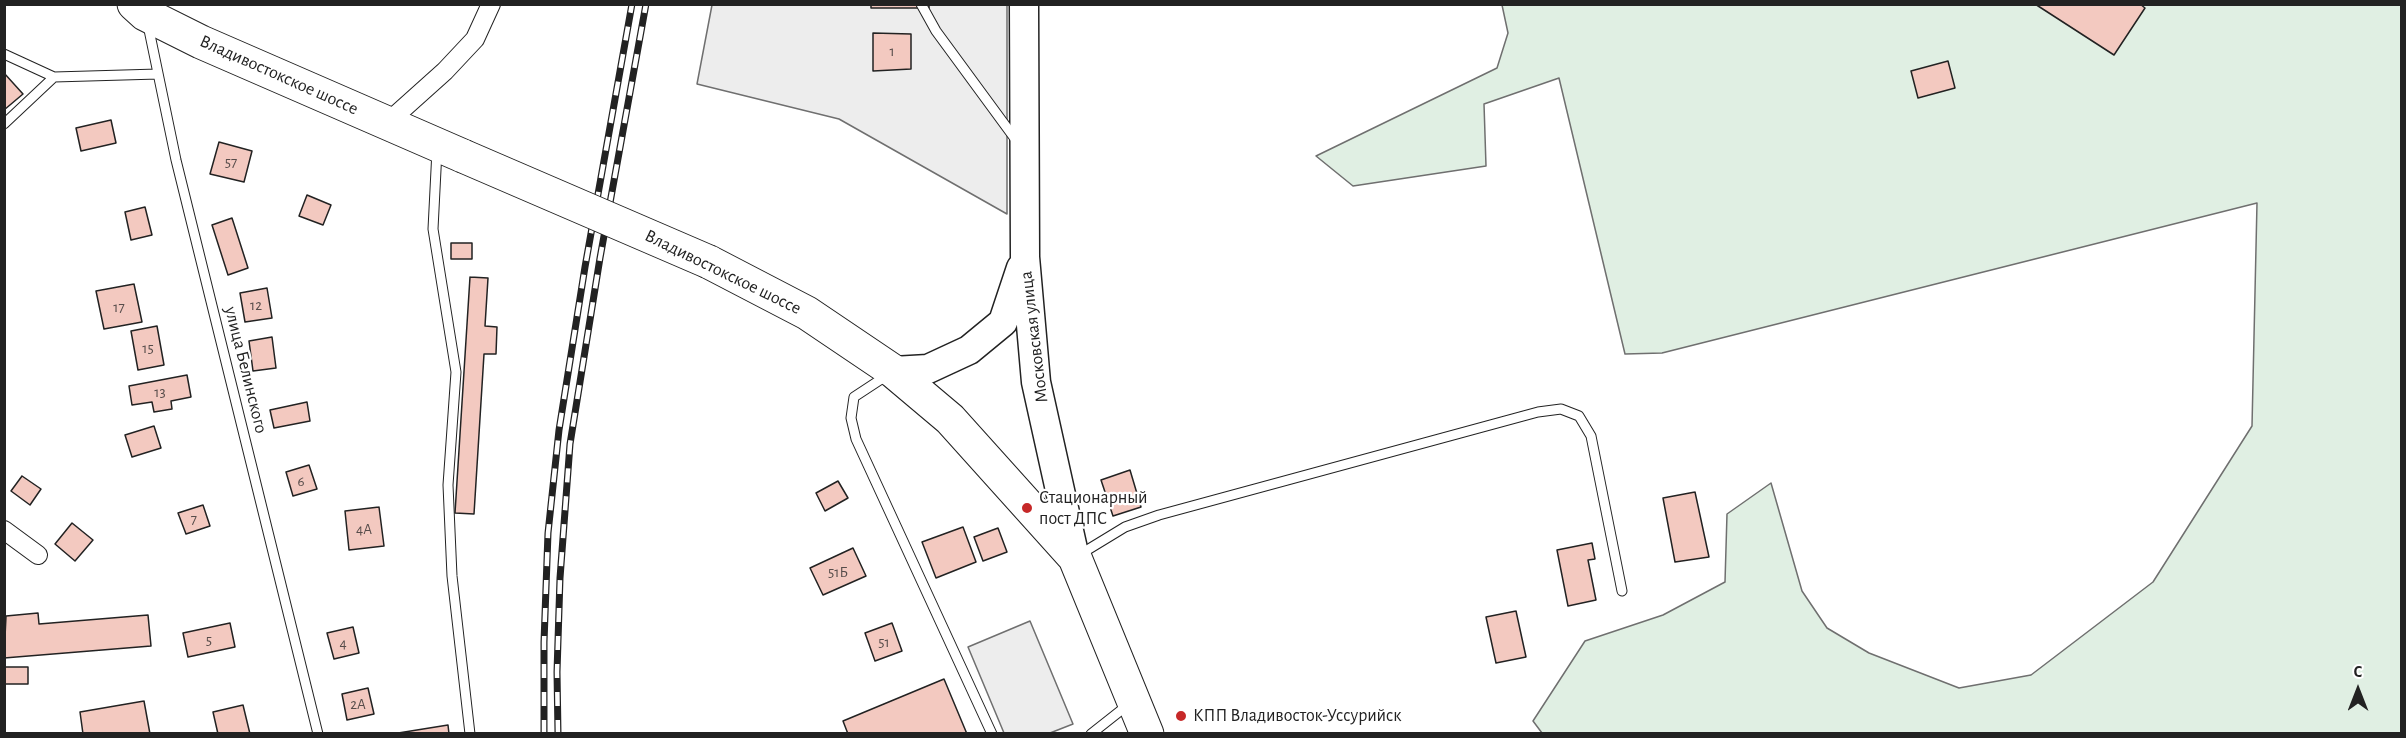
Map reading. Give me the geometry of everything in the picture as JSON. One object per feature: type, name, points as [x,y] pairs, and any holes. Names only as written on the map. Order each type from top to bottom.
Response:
[{"type":"highway","name":"Владивостокское шоссе","points":[[139,9],[201,42],[709,262],[807,313],[893,371],[950,419],[1075,558],[1147,734]]},
{"type":"main road","name":"Московская улица","points":[[1024,4],[1025,257],[1036,382],[1075,558]]},
{"type":"main road","name":"Московская улица","points":[[893,371],[928,369],[969,350],[1003,322],[1025,257]]},
{"type":"street","points":[[387,123],[445,71],[475,39],[491,4]]},
{"type":"street","points":[[4,530],[38,555]]},
{"type":"lane","points":[[921,4],[936,31],[1025,151]]},
{"type":"lane","name":"улица Белинского","points":[[139,9],[158,74],[176,160],[318,734]]},
{"type":"lane","points":[[4,54],[54,77],[158,74]]},
{"type":"lane","points":[[4,124],[54,77]]},
{"type":"lane","points":[[450,150],[434,229],[456,372],[448,484],[452,576],[471,734]]},
{"type":"lane","points":[[893,371],[854,397],[850,418],[992,734]]},
{"type":"lane","points":[[1075,558],[1125,527],[1160,514],[1538,412],[1561,409],[1579,416],[1591,436],[1622,591]]},
{"type":"lane","points":[[1090,734],[1134,701]]},
{"type":"green space","points":[[1502,5],[2401,5],[2401,733],[1542,733],[1533,721],[1585,641],[1663,615],[1725,582],[1727,514],[1771,483],[1802,591],[1827,628],[1869,653],[1959,688],[2031,675],[2153,582],[2252,426],[2257,203],[1662,353],[1625,354],[1559,78],[1484,104],[1486,166],[1353,186],[1316,156],[1497,68],[1508,33]]},
{"type":"shaded area","points":[[712,5],[1007,5],[1007,214],[839,119],[697,84]]},
{"type":"shaded area","points":[[1030,621],[1073,724],[1050,733],[1004,733],[968,647]]},
{"type":"building","points":[[871,4],[929,4],[929,8],[871,8]]},
{"type":"building","points":[[2035,4],[2140,4],[2145,8],[2114,55]]},
{"type":"building","points":[[873,33],[911,34],[911,69],[873,71]]},
{"type":"building","points":[[1948,61],[1955,88],[1918,98],[1911,71]]},
{"type":"building","points":[[4,73],[23,94],[4,110]]},
{"type":"building","points":[[111,120],[116,143],[81,151],[76,128]]},
{"type":"building","points":[[219,142],[252,151],[244,182],[210,174]]},
{"type":"building","points":[[307,195],[331,205],[323,225],[299,216]]},
{"type":"building","points":[[145,207],[152,235],[131,240],[125,212]]},
{"type":"building","points":[[232,218],[248,268],[228,275],[212,225]]},
{"type":"building","points":[[451,243],[472,243],[472,259],[451,259]]},
{"type":"building","points":[[470,277],[488,278],[485,326],[497,327],[496,354],[484,354],[474,514],[455,513]]},
{"type":"building","points":[[134,284],[142,322],[104,329],[96,291]]},
{"type":"building","points":[[267,288],[272,318],[245,322],[240,293]]},
{"type":"building","points":[[157,326],[164,365],[138,370],[131,331]]},
{"type":"building","points":[[272,337],[276,368],[253,371],[249,341]]},
{"type":"building","points":[[187,375],[191,397],[171,401],[172,409],[154,412],[152,402],[132,405],[129,386]]},
{"type":"building","points":[[307,402],[310,421],[274,428],[270,410]]},
{"type":"building","points":[[154,426],[161,448],[132,457],[125,435]]},
{"type":"building","points":[[309,465],[317,489],[293,496],[286,472]]},
{"type":"building","points":[[1130,470],[1141,507],[1113,516],[1101,480]]},
{"type":"building","points":[[22,476],[41,489],[30,505],[11,491]]},
{"type":"building","points":[[838,481],[848,498],[825,511],[816,493]]},
{"type":"building","points":[[1695,492],[1709,557],[1675,562],[1663,498]]},
{"type":"building","points":[[203,505],[210,526],[186,534],[178,513]]},
{"type":"building","points":[[379,507],[384,546],[349,550],[345,511]]},
{"type":"building","points":[[72,523],[93,540],[75,561],[55,544]]},
{"type":"building","points":[[963,527],[976,562],[936,578],[922,542]]},
{"type":"building","points":[[998,528],[1007,552],[983,561],[974,537]]},
{"type":"building","points":[[1592,543],[1595,559],[1588,560],[1596,600],[1568,606],[1557,550]]},
{"type":"building","points":[[853,548],[866,576],[823,595],[810,568]]},
{"type":"building","points":[[1516,611],[1526,657],[1496,663],[1486,617]]},
{"type":"building","points":[[38,613],[39,624],[148,615],[151,646],[4,658],[6,616]]},
{"type":"building","points":[[230,623],[235,647],[188,657],[183,633]]},
{"type":"building","points":[[892,623],[902,651],[875,661],[865,633]]},
{"type":"building","points":[[353,627],[359,653],[334,659],[327,633]]},
{"type":"building","points":[[4,667],[28,667],[28,684],[4,684]]},
{"type":"building","points":[[944,679],[967,734],[848,734],[843,721]]},
{"type":"building","points":[[368,688],[374,714],[347,720],[342,694]]},
{"type":"building","points":[[144,701],[150,734],[83,734],[80,712]]},
{"type":"building","points":[[243,705],[250,734],[218,734],[213,712]]},
{"type":"building","points":[[448,725],[449,734],[392,734]]},
{"type":"railway","points":[[544,734],[544,642],[548,533],[559,430],[585,267],[632,4]]},
{"type":"railway","points":[[558,734],[560,578],[570,444],[600,258],[646,4]]},
{"type":"place","name":"Стационарный пост ДПС","points":[[1027,508]]},
{"type":"place","name":"КПП Владивосток-Уссурийск","points":[[1181,716]]}]
